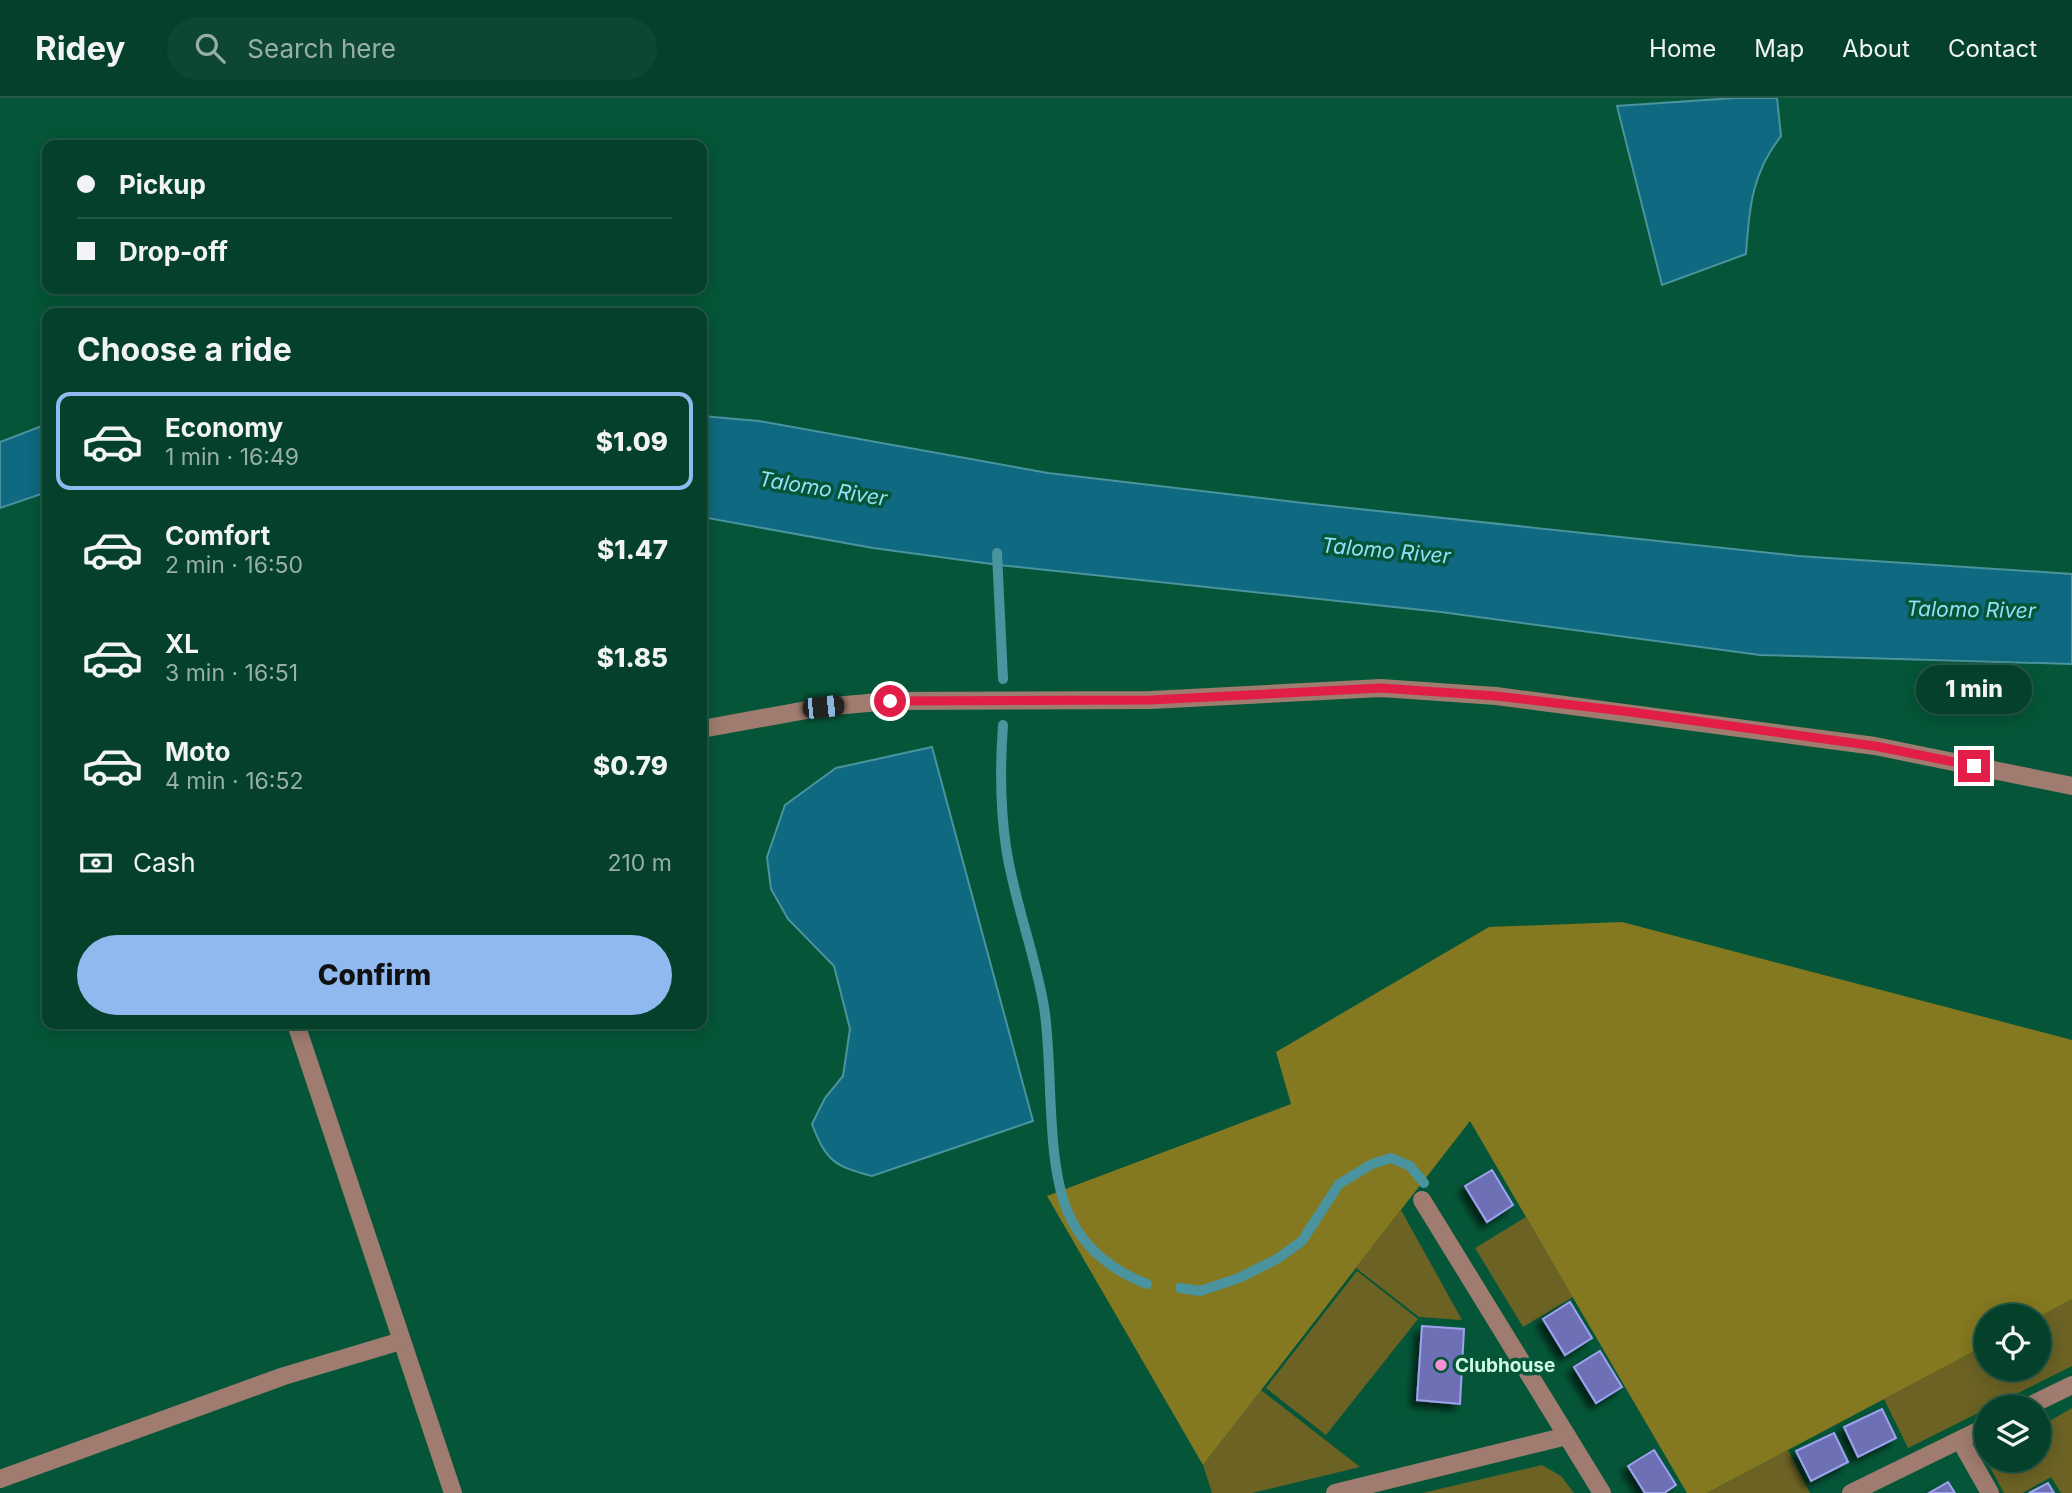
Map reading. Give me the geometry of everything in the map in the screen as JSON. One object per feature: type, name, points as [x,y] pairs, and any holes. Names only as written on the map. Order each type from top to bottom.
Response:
[{"type":"street","points":[[707,728],[823,707],[890,701],[1151,700],[1381,688],[1536,701],[1875,746],[2072,786]]},
{"type":"street","points":[[298,1029],[453,1493]]},
{"type":"street","points":[[1422,1200],[1602,1493]]},
{"type":"street","points":[[0,1479],[284,1376],[401,1341]]},
{"type":"street","points":[[2051,1396],[2072,1385]]},
{"type":"street","points":[[1851,1493],[1974,1433]]},
{"type":"street","points":[[1335,1493],[1359,1490],[1567,1436]]},
{"type":"street","points":[[1960,1440],[1990,1493]]},
{"type":"shaded area","points":[[1622,922],[2072,1040],[2072,1299],[2051,1310],[2051,1304],[1974,1304],[1974,1351],[1707,1493],[1687,1493],[1470,1121],[1203,1465],[1047,1196],[1291,1104],[1276,1052],[1489,927]]},
{"type":"shaded area","points":[[1401,1210],[1462,1320],[1419,1317],[1356,1268]]},
{"type":"shaded area","points":[[1526,1217],[1573,1297],[1523,1327],[1475,1248]]},
{"type":"shaded area","points":[[1357,1271],[1418,1319],[1326,1435],[1266,1388]]},
{"type":"shaded area","points":[[2072,1299],[2072,1366],[2051,1376],[2051,1310]]},
{"type":"shaded area","points":[[1974,1351],[1974,1381],[2042,1381],[2014,1395],[1974,1395],[1974,1415],[1908,1448],[1884,1399]]},
{"type":"shaded area","points":[[1261,1390],[1360,1467],[1252,1493],[1212,1493],[1203,1465]]},
{"type":"shaded area","points":[[2072,1408],[2072,1493],[2061,1493],[2051,1477],[2023,1493],[2004,1493],[1993,1472],[2051,1472],[2051,1420]]},
{"type":"shaded area","points":[[1788,1450],[1810,1493],[1707,1493]]},
{"type":"shaded area","points":[[1542,1465],[1561,1476],[1574,1493],[1422,1493]]},
{"type":"water","points":[[1777,98],[1781,136],[1758,177],[1751,206],[1746,254],[1662,285],[1617,106]]},
{"type":"water","name":"Talomo River","points":[[707,416],[759,421],[1048,473],[1303,503],[1798,556],[2072,574],[2072,664],[1760,655],[1441,612],[999,565],[873,548],[707,518]]},
{"type":"water","points":[[42,426],[42,494],[0,508],[0,442]]},
{"type":"water","points":[[932,747],[1033,1121],[872,1176],[849,1169],[833,1160],[822,1146],[812,1124],[825,1098],[843,1076],[850,1029],[834,966],[788,919],[771,889],[767,857],[785,805],[836,768]]},
{"type":"building","points":[[1492,1170],[1513,1205],[1487,1222],[1465,1186]]},
{"type":"building","points":[[1570,1302],[1592,1338],[1565,1355],[1543,1319]]},
{"type":"building","name":"Clubhouse","points":[[1422,1326],[1464,1329],[1460,1404],[1417,1400]]},
{"type":"building","points":[[1600,1351],[1622,1387],[1596,1403],[1574,1367]]},
{"type":"building","points":[[1882,1409],[1896,1438],[1858,1457],[1844,1427]]},
{"type":"building","points":[[1834,1433],[1848,1462],[1811,1481],[1796,1451]]},
{"type":"building","points":[[1654,1450],[1676,1485],[1664,1493],[1645,1493],[1628,1466]]},
{"type":"building","points":[[1948,1482],[1955,1493],[1929,1493]]},
{"type":"building","points":[[2048,1483],[2054,1493],[2029,1493]]},
{"type":"waterway","points":[[997,553],[1003,679]]},
{"type":"waterway","points":[[1003,725],[1001,786],[1004,832],[1014,887],[1044,1007],[1053,1147],[1063,1200],[1072,1221],[1086,1242],[1114,1267],[1147,1284]]},
{"type":"waterway","points":[[1180,1288],[1200,1291],[1239,1278],[1277,1259],[1302,1241],[1339,1184],[1372,1164],[1391,1158],[1410,1166],[1424,1183]]},
{"type":"place","name":"Clubhouse","points":[[1441,1365]]},
{"type":"route","points":[[890,701],[1151,700],[1381,688],[1496,696],[1631,712],[1875,746],[1974,766]]}]
